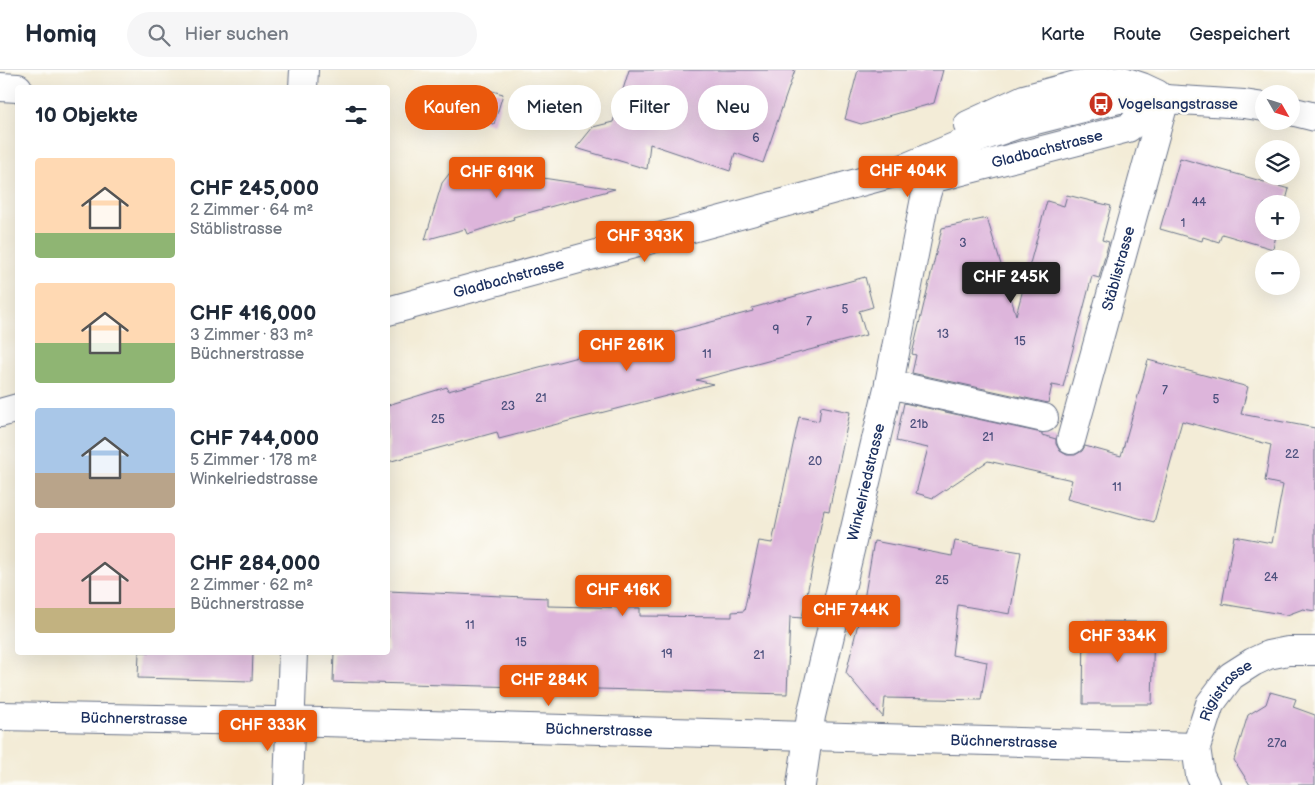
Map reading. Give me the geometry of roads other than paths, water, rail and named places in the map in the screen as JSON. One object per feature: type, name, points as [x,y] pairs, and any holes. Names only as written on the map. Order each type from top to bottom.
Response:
[{"type":"street","points":[[303,85],[304,70]]},
{"type":"street","name":"Gladbachstrasse","points":[[890,174],[955,131],[1024,99],[1118,75],[1165,99]]},
{"type":"street","points":[[0,87],[15,88]]},
{"type":"street","points":[[1165,99],[1255,105]]},
{"type":"street","name":"Gladbachstrasse","points":[[390,310],[890,174],[959,145],[1016,125],[1119,100],[1165,99]]},
{"type":"street","name":"Gladbachstrasse","points":[[890,174],[931,179],[1128,128],[1165,99]]},
{"type":"street","name":"Stäblistrasse","points":[[1071,440],[1165,99]]},
{"type":"street","points":[[1300,113],[1315,116]]},
{"type":"street","name":"Winkelriedstrasse","points":[[801,785],[811,716],[889,384],[925,198],[931,179]]},
{"type":"street","points":[[889,384],[1044,418]]},
{"type":"street","points":[[0,413],[15,409]]},
{"type":"street","name":"Rigistrasse","points":[[1204,785],[1200,775],[1196,747],[1210,704],[1231,676],[1268,655],[1315,651]]},
{"type":"street","points":[[288,785],[293,655]]},
{"type":"street","name":"Büchnerstrasse","points":[[0,716],[290,721],[1196,747]]},
{"type":"place","name":"Vogelsangstrasse","points":[[1101,104]]}]
